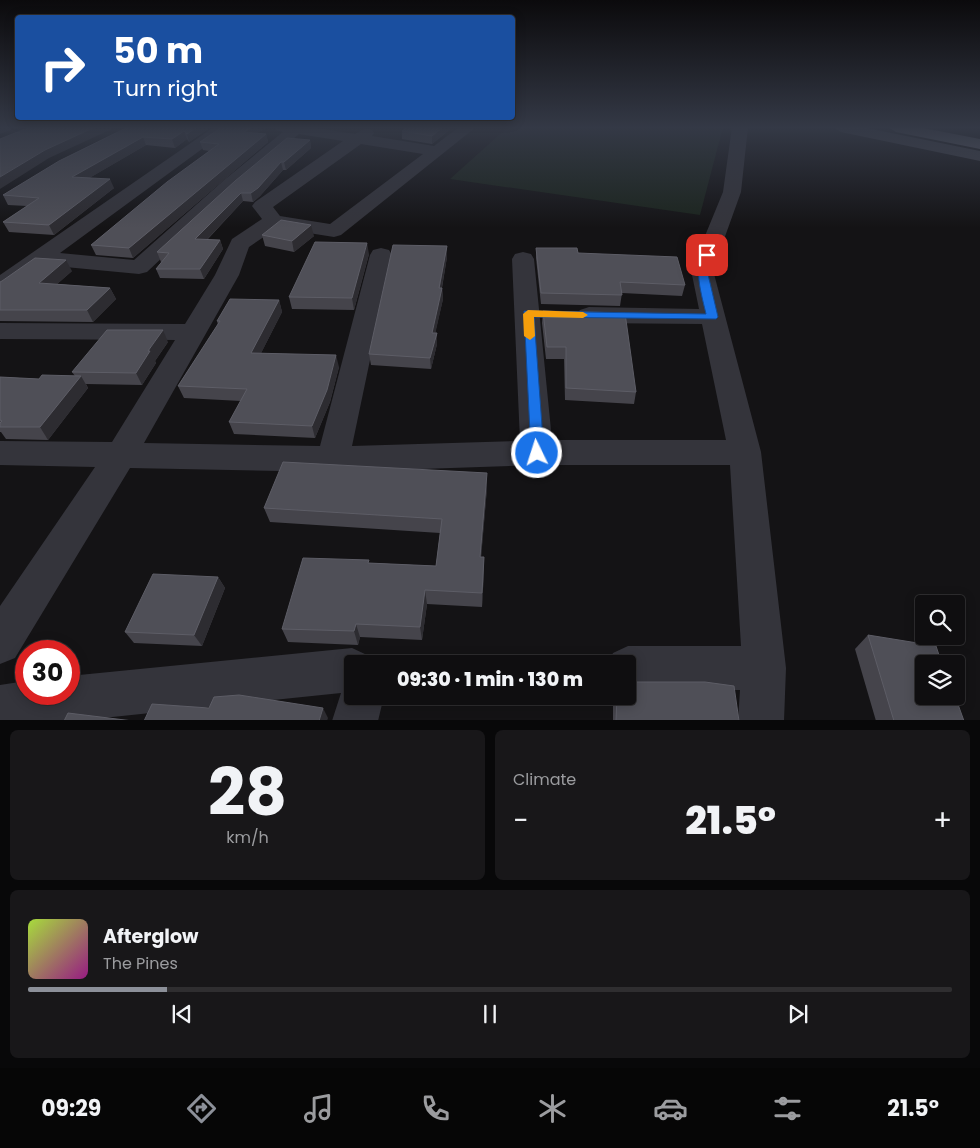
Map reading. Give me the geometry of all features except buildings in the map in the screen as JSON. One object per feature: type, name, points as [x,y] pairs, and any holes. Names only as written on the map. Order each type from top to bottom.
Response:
[{"type":"street","points":[[0,286],[176,161]]},
{"type":"street","points":[[37,258],[140,267],[255,161]]},
{"type":"street","points":[[273,221],[262,206],[327,161]]},
{"type":"street","points":[[0,644],[121,455],[227,275],[240,244],[273,221],[334,231],[425,161]]},
{"type":"street","points":[[736,161],[732,192],[702,270],[745,452],[764,668],[761,720]]},
{"type":"street","points":[[333,459],[381,255]]},
{"type":"street","points":[[523,259],[548,314],[537,453]]},
{"type":"street","points":[[548,314],[712,317]]},
{"type":"street","points":[[0,331],[194,332]]},
{"type":"street","points":[[0,453],[333,459],[537,453],[745,452]]},
{"type":"street","points":[[636,668],[764,668]]},
{"type":"street","points":[[0,708],[48,710],[344,671]]},
{"type":"street","points":[[355,720],[359,705]]},
{"type":"shaded area","points":[[471,161],[714,161],[700,215],[450,179]]},
{"type":"slow traffic","points":[[530,336],[528,314],[583,315]]},
{"type":"route","points":[[537,453],[528,314],[712,317],[702,270],[707,255]]}]
